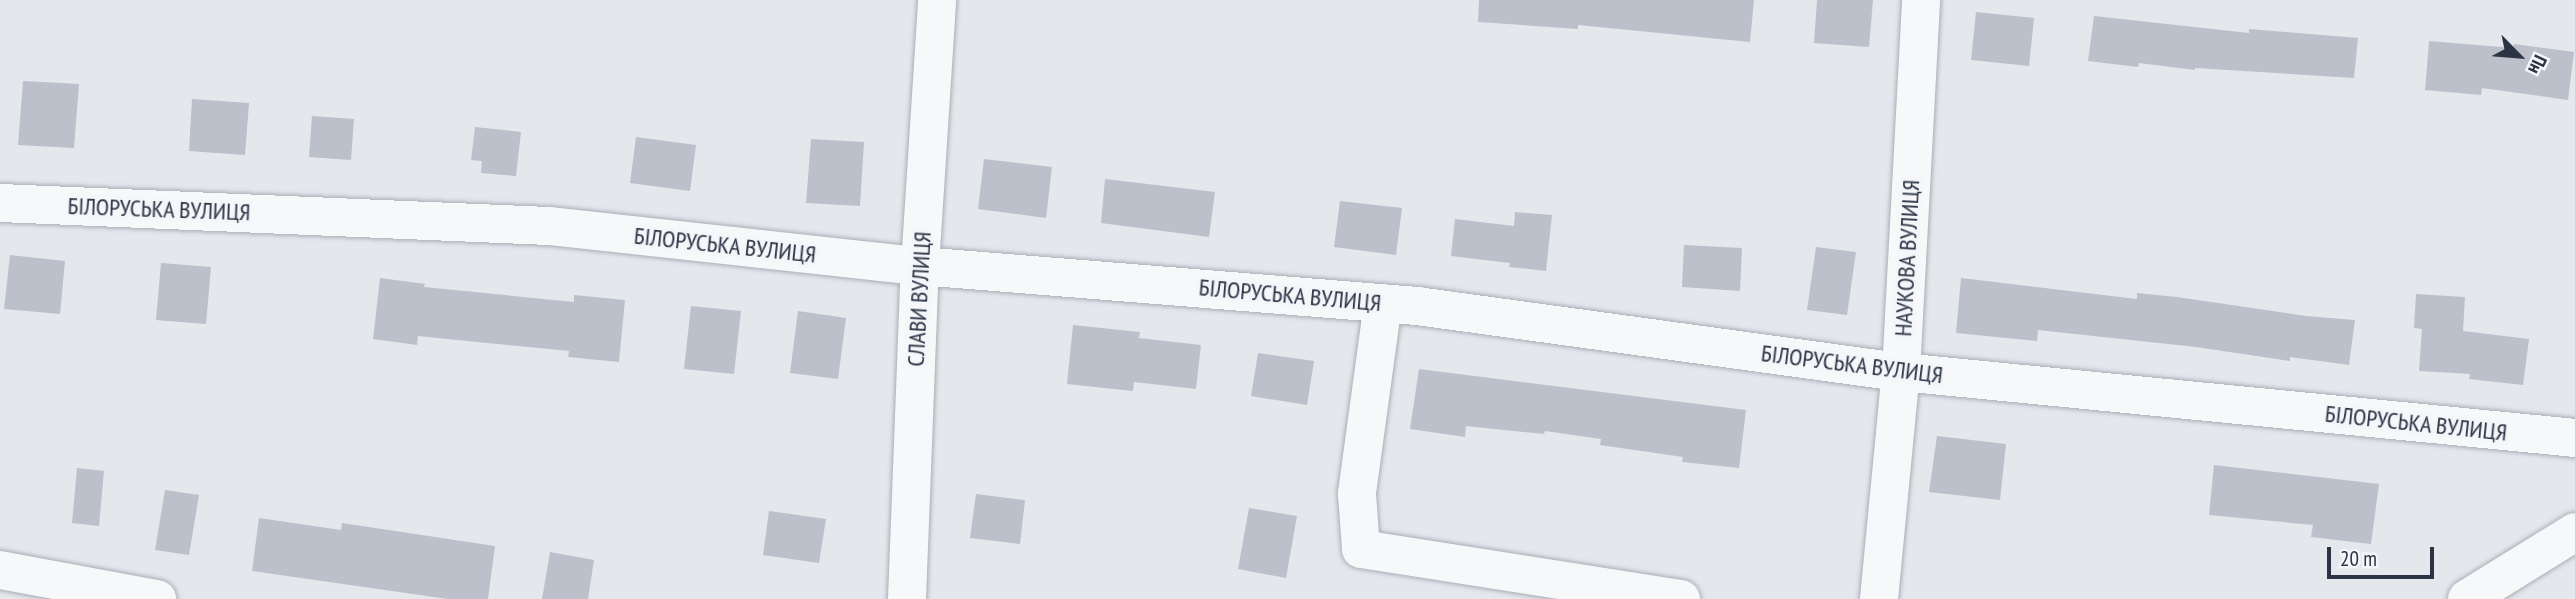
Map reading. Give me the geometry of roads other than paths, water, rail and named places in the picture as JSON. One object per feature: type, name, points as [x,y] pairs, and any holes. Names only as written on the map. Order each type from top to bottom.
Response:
[{"type":"street","name":"СЛАВИ ВУЛИЦЯ","points":[[907,599],[920,266],[937,0]]},
{"type":"street","name":"НАУКОВА ВУЛИЦЯ","points":[[1879,599],[1901,372],[1921,0]]},
{"type":"street","name":"БІЛОРУСЬКА ВУЛИЦЯ","points":[[0,203],[549,226],[920,266],[1383,303],[1901,372],[2575,438]]},
{"type":"street","points":[[1383,303],[1357,494],[1361,549],[1681,599]]},
{"type":"street","points":[[2467,599],[2575,533]]},
{"type":"street","points":[[0,570],[157,599]]}]
